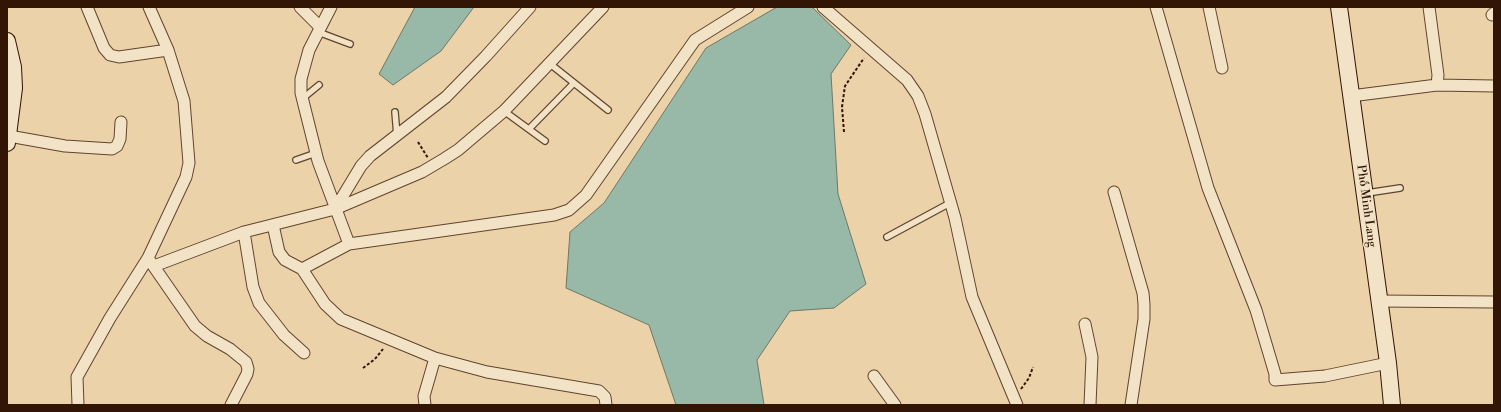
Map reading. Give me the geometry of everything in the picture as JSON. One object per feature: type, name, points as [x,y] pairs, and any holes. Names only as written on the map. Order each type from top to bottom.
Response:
[{"type":"street","points":[[87,7],[104,48],[110,55],[119,57],[168,50]]},
{"type":"street","points":[[77,403],[77,377],[110,318],[151,262],[186,177],[189,163],[184,101],[168,50],[149,7]]},
{"type":"street","points":[[300,7],[319,30]]},
{"type":"street","points":[[331,7],[309,50],[301,80],[302,100],[316,153],[335,209],[349,244]]},
{"type":"street","points":[[335,209],[361,166],[370,156],[446,97],[486,56],[530,7]]},
{"type":"street","points":[[151,262],[244,232],[335,209],[422,172],[458,150],[504,111],[603,7]]},
{"type":"street","points":[[302,269],[349,244],[554,215],[569,210],[586,195],[695,40],[748,7]]},
{"type":"street","points":[[824,7],[907,80],[918,96],[925,114],[950,203],[972,297],[1016,401]]},
{"type":"street","points":[[1156,7],[1208,188],[1256,310],[1275,374],[1275,380],[1325,376],[1388,363]]},
{"type":"street","points":[[1209,7],[1222,68]]},
{"type":"street","name":"Phố Minh Lang","points":[[1339,7],[1388,363],[1392,405]]},
{"type":"street","points":[[1429,7],[1438,75],[1437,85]]},
{"type":"street","points":[[7,41],[13,66],[14,88],[8,140],[112,149],[117,146],[120,139],[121,122]]},
{"type":"street","points":[[1351,96],[1437,85],[1494,86]]},
{"type":"street","points":[[1114,192],[1143,293],[1144,304],[1144,319],[1131,405]]},
{"type":"street","points":[[273,225],[278,252],[285,260],[302,269],[330,310],[341,319],[435,358],[487,372],[599,391],[605,397],[606,405]]},
{"type":"street","points":[[244,232],[253,287],[259,303],[284,335],[304,353]]},
{"type":"street","points":[[151,262],[195,326],[207,336],[230,349],[246,362],[248,369],[247,374],[231,405]]},
{"type":"street","points":[[1379,301],[1494,302]]},
{"type":"street","points":[[1085,324],[1092,357],[1090,405]]},
{"type":"street","points":[[425,405],[424,396],[435,358]]},
{"type":"street","points":[[874,376],[895,405]]},
{"type":"lane","points":[[319,30],[350,44]]},
{"type":"lane","points":[[549,63],[608,110]]},
{"type":"lane","points":[[529,129],[574,83]]},
{"type":"lane","points":[[302,100],[319,85]]},
{"type":"lane","points":[[504,111],[545,141]]},
{"type":"lane","points":[[395,112],[397,136]]},
{"type":"lane","points":[[296,160],[316,153]]},
{"type":"lane","points":[[1364,193],[1400,188]]},
{"type":"lane","points":[[887,237],[950,203]]},
{"type":"path","points":[[844,132],[842,107],[845,86],[858,65],[872,48]]},
{"type":"path","points":[[418,142],[433,165]]},
{"type":"path","points":[[363,368],[375,359],[384,349],[387,338]]},
{"type":"path","points":[[1016,401],[1034,367]]},
{"type":"shaded area","points":[[415,7],[474,7],[441,51],[393,85],[379,74]]},
{"type":"shaded area","points":[[777,7],[812,7],[851,45],[831,74],[838,194],[866,284],[834,308],[790,311],[757,360],[764,405],[676,405],[649,325],[566,288],[570,232],[604,203],[706,48]]}]
